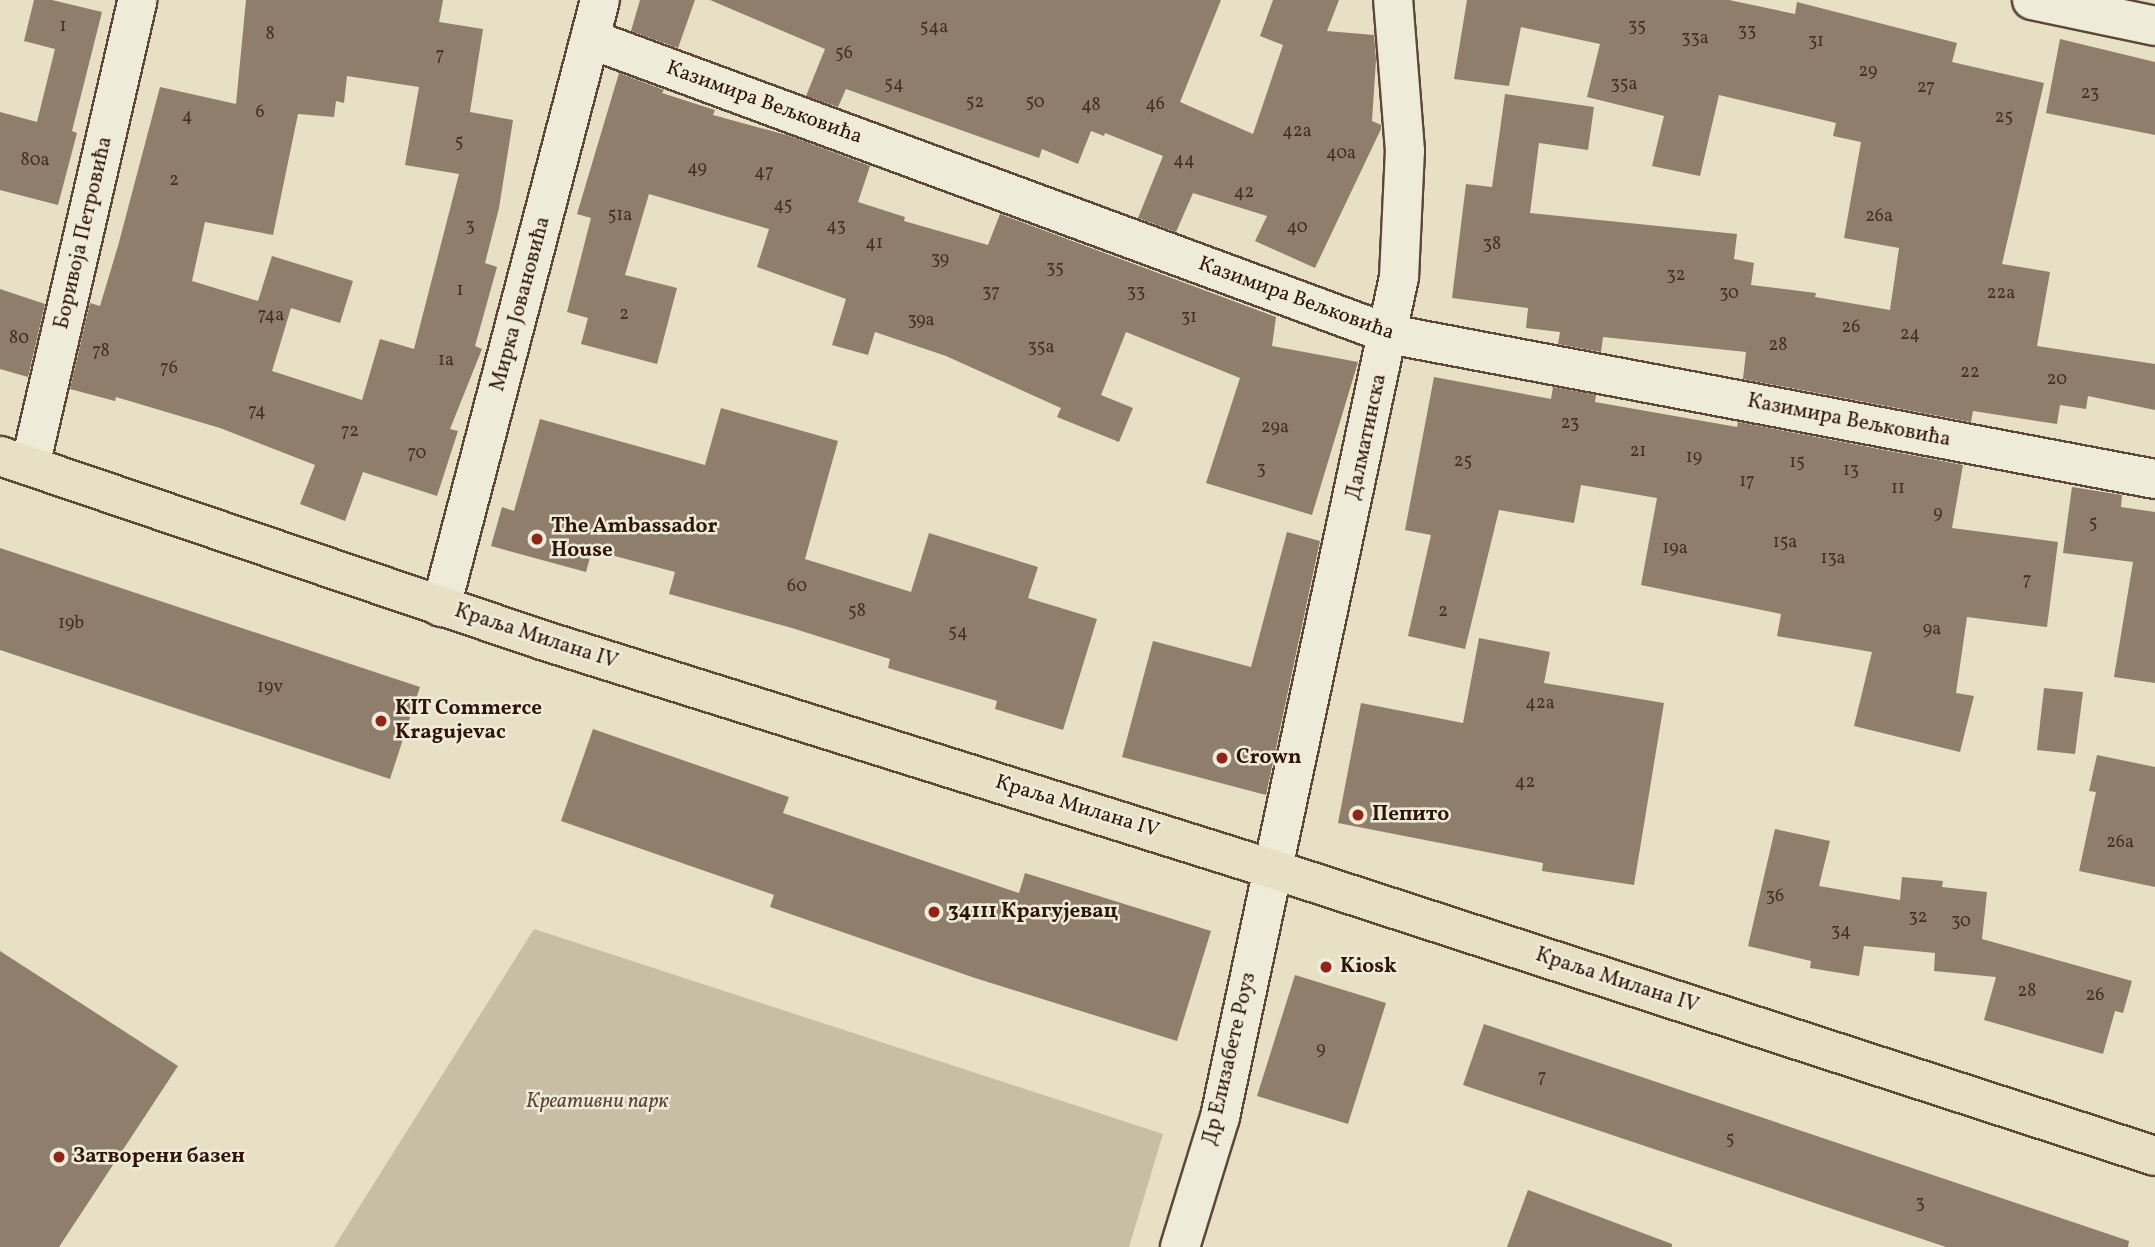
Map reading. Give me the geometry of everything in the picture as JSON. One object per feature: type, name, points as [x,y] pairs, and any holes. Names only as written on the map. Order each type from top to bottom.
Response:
[{"type":"main road","name":"Краља Милана IV","points":[[15,461],[441,607],[2154,1149]]},
{"type":"street","name":"Боривоја Петровића","points":[[15,461],[138,0]]},
{"type":"street","name":"Мирка Јовановића","points":[[441,607],[600,0]]},
{"type":"street","name":"Далматинска","points":[[1272,869],[1389,334],[1399,277],[1405,151],[1393,0]]},
{"type":"street","points":[[2032,0],[2155,26]]},
{"type":"street","name":"Казимира Вељковића","points":[[590,39],[1389,334],[2155,478]]},
{"type":"street","name":"Др Елизабете Роуз","points":[[1180,1247],[1220,1117],[1272,869]]},
{"type":"green space","name":"Креативни парк","points":[[534,929],[1163,1134],[1129,1247],[334,1247]]},
{"type":"building","points":[[34,0],[52,0],[102,12],[72,131],[77,133],[58,205],[0,190],[0,112],[37,122],[55,49],[24,41]]},
{"type":"building","points":[[246,0],[443,0],[439,22],[483,29],[470,112],[513,120],[499,208],[485,263],[497,267],[475,346],[482,349],[450,429],[458,431],[437,496],[363,472],[345,521],[300,504],[315,465],[220,428],[116,397],[115,401],[70,389],[90,303],[100,306],[160,87],[236,104]],"holes":[[[347,76],[419,87],[405,165],[459,174],[414,349],[380,339],[362,400],[272,371],[291,308],[340,323],[353,281],[272,256],[258,301],[192,281],[205,222],[273,235],[298,114],[334,117],[336,101],[344,103]]]},
{"type":"building","points":[[640,0],[695,0],[678,48],[631,31]]},
{"type":"building","points":[[710,0],[1221,0],[1180,102],[1253,134],[1283,45],[1260,36],[1273,0],[1339,0],[1327,31],[1374,35],[1376,60],[1372,121],[1381,125],[1381,129],[1315,268],[1255,241],[1267,216],[1193,193],[1176,232],[1138,218],[1163,156],[1105,133],[1104,136],[1091,131],[1078,164],[1042,149],[1039,158],[846,89],[838,107],[806,96],[825,49]]},
{"type":"building","points":[[1467,0],[1729,0],[1795,14],[1797,2],[1957,43],[1952,62],[2044,83],[2002,264],[2050,272],[2037,346],[2155,364],[2155,410],[2088,396],[2086,409],[2060,405],[2057,424],[1973,411],[1971,422],[1743,379],[1746,352],[1603,337],[1601,352],[1558,344],[1560,332],[1526,328],[1528,308],[1452,298],[1466,184],[1492,187],[1505,94],[1594,107],[1588,150],[1539,143],[1530,213],[1737,234],[1734,259],[1754,263],[1751,285],[1816,293],[1815,297],[1890,310],[1899,248],[1844,238],[1861,142],[1833,136],[1836,123],[1719,95],[1700,176],[1652,166],[1664,116],[1587,97],[1600,44],[1521,27],[1509,86],[1454,79]]},
{"type":"building","points":[[2060,39],[2155,62],[2155,135],[2046,113]]},
{"type":"building","points":[[619,73],[664,90],[662,93],[715,110],[713,115],[790,136],[870,166],[858,202],[905,217],[904,221],[988,245],[1000,214],[1276,317],[1272,346],[1358,362],[1312,515],[1206,483],[1240,378],[1126,332],[1101,395],[1133,408],[1119,442],[1057,417],[1061,408],[946,356],[875,332],[868,355],[832,345],[846,299],[757,267],[769,229],[649,194],[625,275],[677,288],[657,364],[581,344],[588,318],[567,312],[591,218],[577,214]]},
{"type":"building","points":[[0,289],[45,304],[28,377],[0,369]]},
{"type":"building","points":[[1434,377],[1551,399],[1553,387],[1596,395],[1595,402],[1737,427],[1738,422],[1963,465],[1952,528],[2058,542],[2047,627],[1967,617],[1956,693],[1974,696],[1960,752],[1854,726],[1872,652],[1777,636],[1781,614],[1641,585],[1657,498],[1581,485],[1574,523],[1499,510],[1465,649],[1408,636],[1431,535],[1405,530]]},
{"type":"building","points":[[721,408],[838,441],[805,559],[911,592],[929,533],[1038,567],[1028,598],[1097,619],[1063,730],[995,709],[997,701],[888,668],[890,659],[669,594],[675,572],[592,550],[586,572],[491,546],[502,507],[514,511],[540,419],[705,465]]},
{"type":"building","points":[[2072,487],[2122,495],[2121,507],[2155,512],[2155,683],[2114,677],[2133,562],[2063,553]]},
{"type":"building","points":[[1287,532],[1320,541],[1266,795],[1122,757],[1153,641],[1251,667]]},
{"type":"building","points":[[0,548],[420,687],[390,779],[0,650]]},
{"type":"building","points":[[1479,638],[1550,652],[1544,683],[1664,703],[1634,885],[1542,871],[1543,863],[1338,823],[1361,703],[1463,723]]},
{"type":"building","points":[[2044,688],[2083,692],[2075,754],[2037,750]]},
{"type":"building","points":[[593,729],[789,797],[783,813],[1019,893],[1025,873],[1211,931],[1177,1041],[975,978],[770,907],[774,895],[561,821]]},
{"type":"building","points":[[2097,755],[2155,767],[2155,887],[2079,871],[2096,792],[2089,791]]},
{"type":"building","points":[[1775,829],[1830,841],[1819,886],[1900,900],[1902,877],[1943,881],[1942,887],[1987,892],[1982,939],[2132,981],[2123,1013],[2115,1011],[2103,1054],[1984,1020],[1996,977],[1934,971],[1935,953],[1864,946],[1859,976],[1810,968],[1811,961],[1748,946]]},
{"type":"building","name":"Затворени базен","points":[[0,951],[178,1066],[59,1247],[0,1247]]},
{"type":"building","points":[[1295,975],[1386,1003],[1348,1124],[1257,1096]]},
{"type":"building","points":[[1484,1024],[2129,1241],[2128,1247],[1946,1247],[1463,1085]]},
{"type":"building","points":[[1528,1190],[1672,1244],[1672,1247],[1507,1247]]},
{"type":"place","name":"The Ambassador House","points":[[537,539]]},
{"type":"place","name":"KIT Commerce Kragujevac","points":[[381,721]]},
{"type":"place","name":"Crown","points":[[1222,758]]},
{"type":"place","name":"Пепито","points":[[1358,815]]},
{"type":"place","name":"34111 Крагујевац","points":[[934,912]]},
{"type":"place","name":"Kiosk","points":[[1326,967]]},
{"type":"place","name":"Затворени базен","points":[[59,1157]]}]
